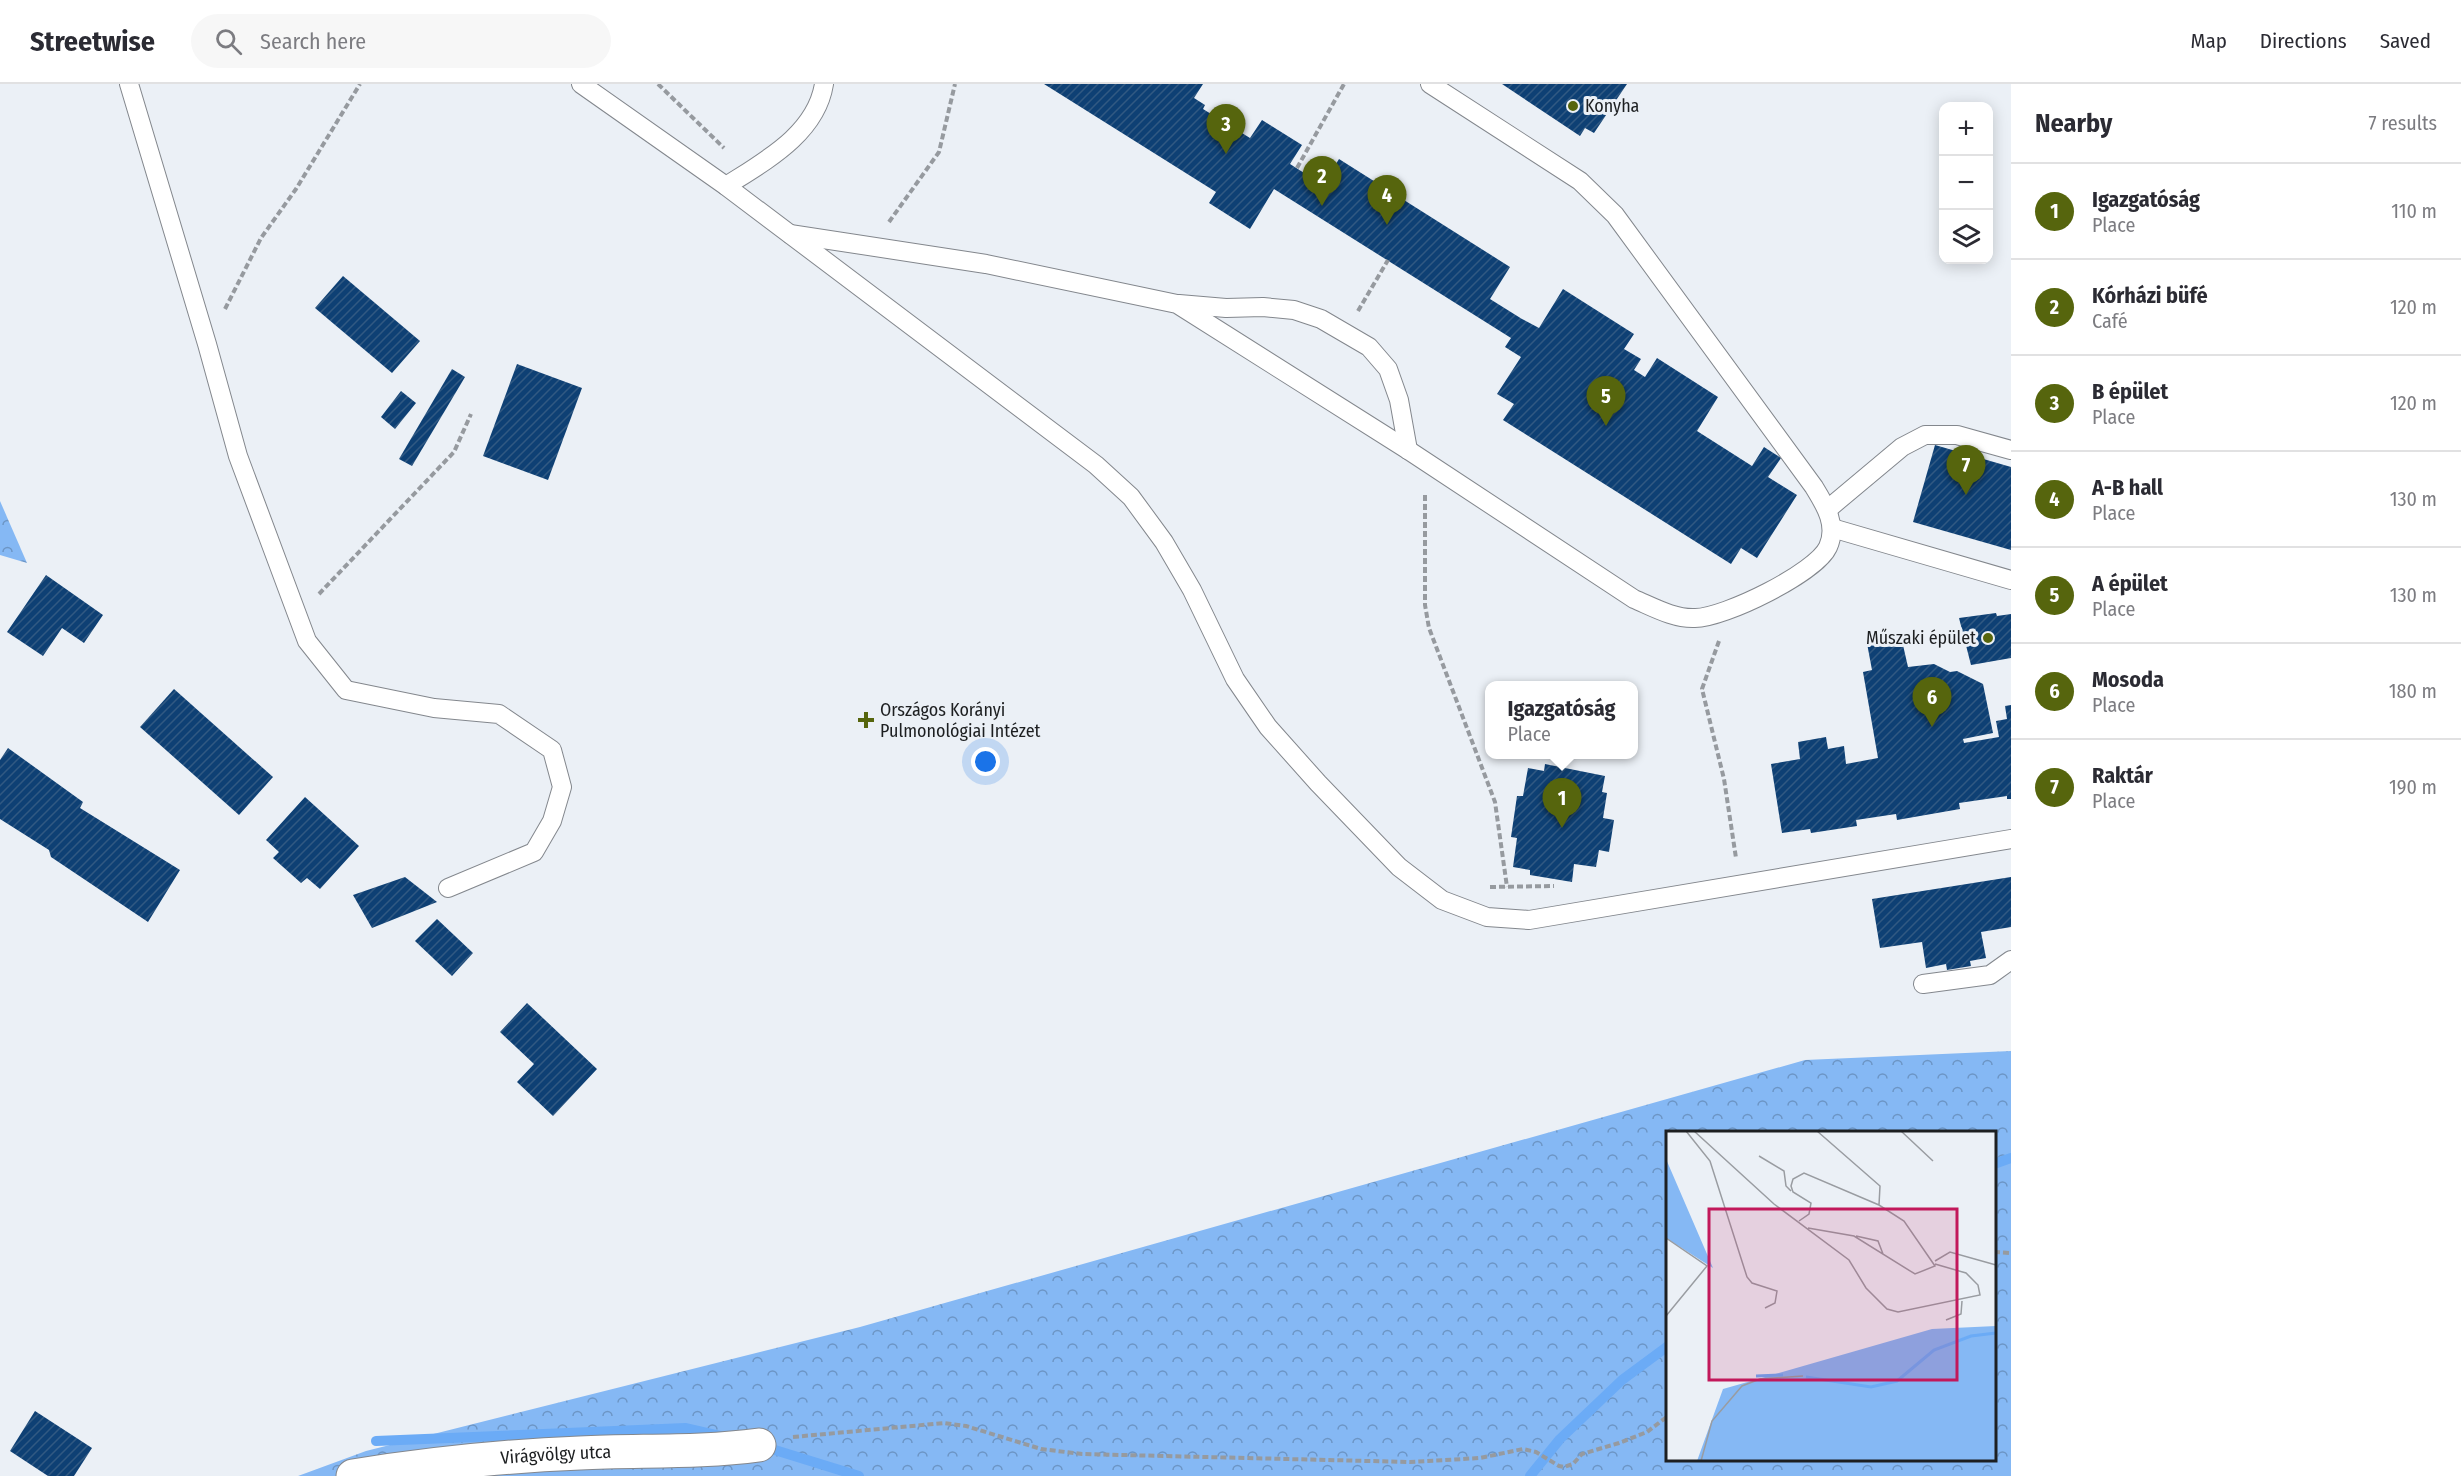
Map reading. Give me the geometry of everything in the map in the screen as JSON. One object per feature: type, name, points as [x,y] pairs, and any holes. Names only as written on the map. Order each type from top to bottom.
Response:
[{"type":"street","name":"Virágvölgy utca","points":[[353,1476],[409,1467],[579,1453],[711,1450],[759,1445]]},
{"type":"lane","points":[[129,84],[238,456],[307,642],[346,690],[434,708],[499,714],[552,750],[562,787],[552,821],[534,852],[448,888]]},
{"type":"lane","points":[[581,84],[790,234],[1096,465],[1131,497],[1164,542],[1192,590],[1235,679],[1268,727],[1399,867],[1442,900],[1487,917],[1529,920],[2011,839]]},
{"type":"lane","points":[[726,186],[780,151],[804,127],[822,95],[824,84]]},
{"type":"lane","points":[[1177,304],[1408,450],[1634,599],[1666,613],[1695,618],[1731,610],[1777,587],[1813,565],[1827,548],[1832,528],[1828,509],[1815,487],[1615,215],[1580,181],[1430,84]]},
{"type":"lane","points":[[790,234],[986,264],[1177,304],[1294,310],[1321,319],[1369,347],[1388,369],[1399,400],[1408,450]]},
{"type":"lane","points":[[1828,509],[1902,447],[1925,435],[1957,435],[2011,450]]},
{"type":"lane","points":[[1832,528],[2011,580]]},
{"type":"lane","points":[[1923,984],[1990,975],[2011,960]]},
{"type":"path","points":[[207,344],[261,238],[296,189],[360,84]]},
{"type":"path","points":[[658,84],[682,105],[747,173]]},
{"type":"path","points":[[871,246],[939,152],[955,84]]},
{"type":"path","points":[[1298,168],[1344,84]]},
{"type":"path","points":[[1371,289],[1388,260]]},
{"type":"path","points":[[297,616],[454,452],[471,414]]},
{"type":"path","points":[[1425,462],[1425,604],[1429,628],[1495,802],[1507,887]]},
{"type":"path","points":[[1731,610],[1702,688],[1725,779],[1740,885]]},
{"type":"path","points":[[1488,886],[1559,885]]},
{"type":"path","points":[[1996,1252],[2011,1253]]},
{"type":"path","points":[[759,1445],[792,1437],[944,1423],[966,1426],[1041,1449],[1082,1454],[1410,1462],[1480,1458],[1524,1449],[1536,1452],[1559,1466],[1569,1466],[1582,1454],[1619,1443],[1647,1431],[1666,1417]]},
{"type":"green space","points":[[0,501],[27,563],[0,555]]},
{"type":"green space","points":[[2011,1051],[2011,1476],[298,1476],[366,1451],[860,1327],[1805,1060]]},
{"type":"building","points":[[1044,84],[1203,84],[1194,98],[1205,105],[1203,109],[1250,138],[1262,120],[1302,145],[1290,164],[1323,185],[1339,159],[1510,267],[1490,299],[1522,319],[1539,328],[1563,289],[1634,334],[1624,349],[1641,359],[1634,370],[1645,377],[1657,358],[1718,397],[1697,431],[1752,466],[1764,447],[1781,458],[1768,477],[1797,495],[1757,558],[1741,548],[1731,564],[1503,420],[1514,404],[1497,394],[1521,357],[1505,347],[1511,338],[1274,189],[1250,229],[1209,203],[1216,192]]},
{"type":"building","name":"Konyha","points":[[1502,84],[1627,84],[1594,133],[1585,128],[1580,136]]},
{"type":"building","points":[[343,276],[420,341],[392,373],[315,308]]},
{"type":"building","points":[[517,364],[582,388],[548,480],[483,456]]},
{"type":"building","points":[[452,369],[465,377],[412,466],[399,459]]},
{"type":"building","points":[[401,391],[416,403],[395,429],[381,417]]},
{"type":"building","points":[[1935,445],[2011,467],[2011,550],[1913,522]]},
{"type":"building","points":[[46,575],[103,615],[84,643],[62,628],[43,656],[7,632]]},
{"type":"building","name":"Műszaki épület","points":[[1996,613],[1997,616],[2011,614],[2011,658],[1971,665],[1959,618]]},
{"type":"building","points":[[1900,632],[1908,667],[1934,664],[1950,672],[1957,671],[1983,684],[1993,733],[1963,739],[1964,743],[1999,737],[1996,721],[2007,719],[2005,706],[2011,705],[2011,799],[2007,799],[2007,796],[1959,803],[1960,809],[1897,820],[1896,814],[1856,820],[1857,826],[1811,833],[1810,829],[1782,833],[1771,764],[1800,759],[1798,742],[1826,737],[1828,749],[1844,746],[1846,764],[1878,758],[1863,672],[1872,670],[1866,638]]},
{"type":"building","points":[[174,689],[273,777],[239,815],[140,727]]},
{"type":"building","points":[[8,748],[83,802],[80,808],[180,870],[148,922],[51,857],[49,850],[0,819],[0,760]]},
{"type":"building","points":[[1545,764],[1605,776],[1602,792],[1607,793],[1603,818],[1614,820],[1609,852],[1599,850],[1596,867],[1574,864],[1572,882],[1530,875],[1530,870],[1513,867],[1517,838],[1511,837],[1517,796],[1523,796],[1528,768],[1544,771]]},
{"type":"building","points":[[305,797],[359,846],[320,889],[307,878],[301,883],[273,858],[279,852],[266,840]]},
{"type":"building","points":[[405,877],[437,902],[372,928],[353,895]]},
{"type":"building","points":[[2011,877],[2011,927],[1981,932],[1986,958],[1970,961],[1971,966],[1947,970],[1946,964],[1926,968],[1922,942],[1880,948],[1872,899]]},
{"type":"building","points":[[437,919],[473,953],[452,976],[415,941]]},
{"type":"building","points":[[527,1003],[597,1069],[553,1116],[517,1082],[534,1064],[500,1032]]},
{"type":"building","points":[[35,1411],[92,1448],[74,1476],[48,1476],[10,1451]]},
{"type":"waterway","points":[[1996,1163],[2011,1158]]},
{"type":"waterway","points":[[1530,1476],[1560,1439],[1622,1380],[1666,1347]]},
{"type":"waterway","points":[[376,1441],[686,1428],[721,1436]]},
{"type":"waterway","points":[[762,1446],[859,1476]]},
{"type":"place","name":"Konyha","points":[[1573,106]]},
{"type":"place","name":"B épület","points":[[1226,154]]},
{"type":"place","name":"Kórházi büfé","points":[[1322,206]]},
{"type":"place","name":"A-B hall","points":[[1387,225]]},
{"type":"place","name":"A épület","points":[[1606,426]]},
{"type":"place","name":"Raktár","points":[[1966,495]]},
{"type":"place","name":"Műszaki épület","points":[[1988,638]]},
{"type":"place","name":"Országos Korányi Pulmonológiai Intézet","points":[[866,720]]},
{"type":"place","name":"Mosoda","points":[[1932,727]]},
{"type":"place","name":"Igazgatóság","points":[[1562,828]]}]
